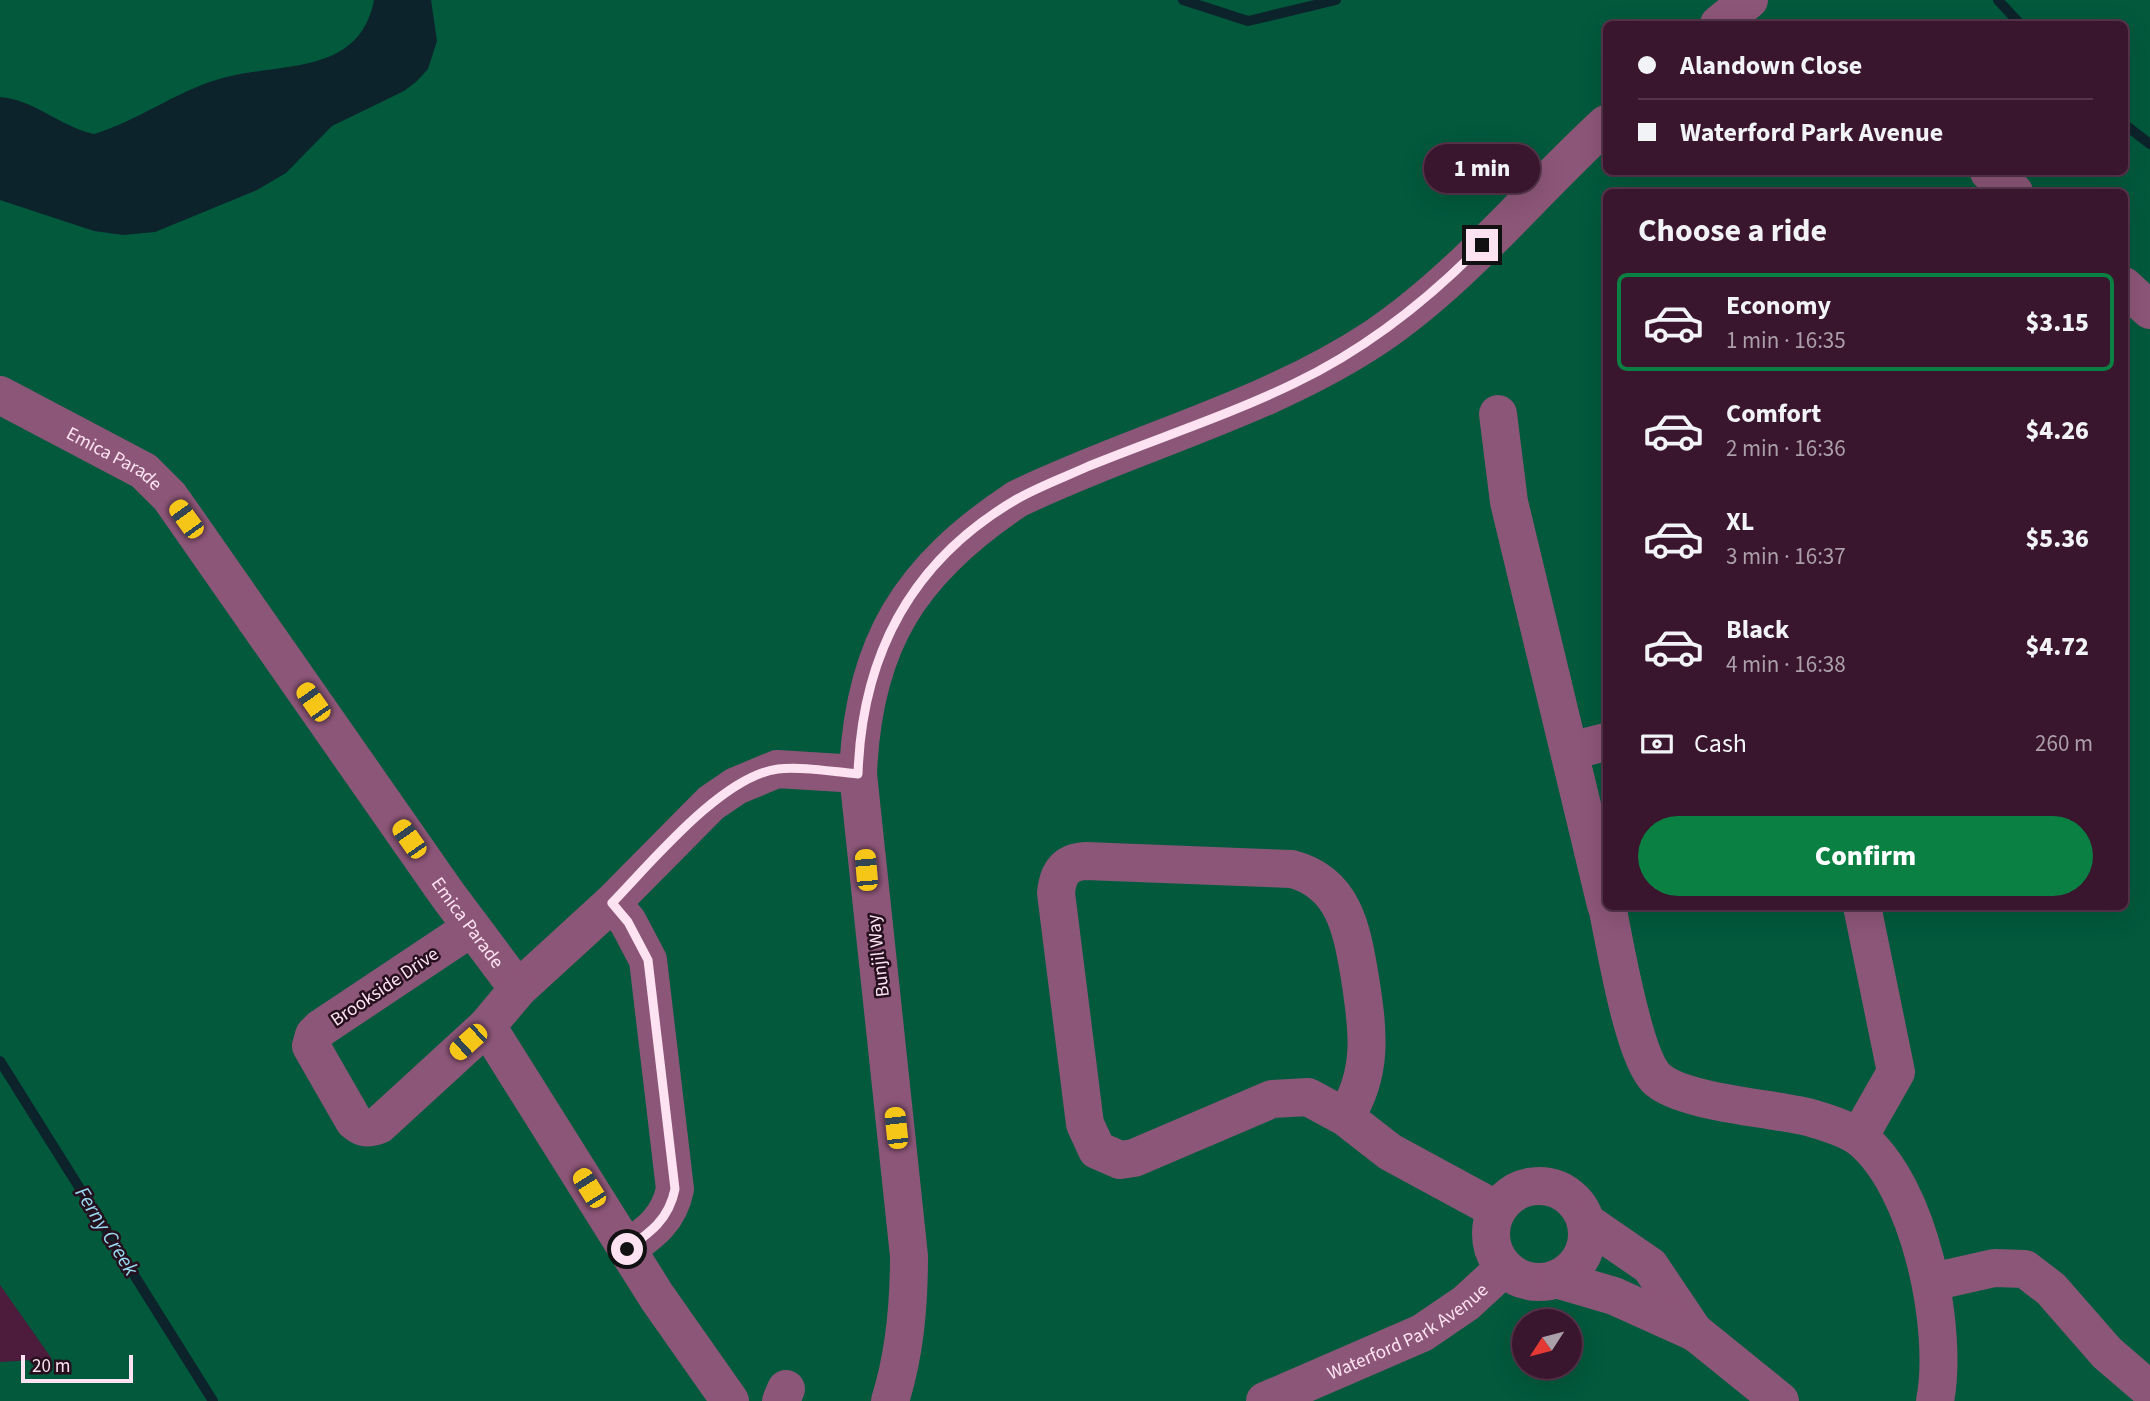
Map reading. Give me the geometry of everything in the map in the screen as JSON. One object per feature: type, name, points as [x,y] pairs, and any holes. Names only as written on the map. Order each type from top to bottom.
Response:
[{"type":"street","points":[[1723,21],[1749,0]]},
{"type":"street","name":"Bunjil Way","points":[[890,1401],[904,1342],[909,1304],[909,1256],[858,774],[860,731],[878,657],[891,627],[929,572],[968,535],[1017,499],[1295,383],[1376,337],[1450,277],[1603,127]]},
{"type":"street","points":[[1993,175],[2010,189]]},
{"type":"street","points":[[2128,290],[2150,310]]},
{"type":"street","name":"Emica Parade","points":[[0,395],[144,471],[170,497],[471,928],[518,989],[612,903],[711,803],[745,781],[777,769],[858,774]]},
{"type":"street","points":[[1498,414],[1509,502],[1603,889]]},
{"type":"street","points":[[1570,751],[1603,743]]},
{"type":"street","points":[[1345,1117],[1363,1083],[1368,1046],[1367,1025],[1351,927],[1344,910],[1324,883],[1308,873],[1292,869],[1086,861],[1075,861],[1064,868],[1057,878],[1056,893],[1085,1124],[1097,1150],[1120,1160],[1135,1158],[1253,1106],[1284,1096],[1308,1097],[1345,1117],[1390,1152],[1497,1210]]},
{"type":"street","points":[[612,903],[628,922],[648,960],[675,1189],[671,1207],[662,1221],[627,1249]]},
{"type":"street","points":[[1608,910],[1640,1046],[1656,1078],[1684,1092],[1813,1118],[1859,1137],[1874,1153],[1902,1197],[1931,1282],[1937,1340],[1935,1401]]},
{"type":"street","points":[[1859,1137],[1896,1072],[1863,910]]},
{"type":"street","name":"Brookside Drive","points":[[471,928],[314,1035],[311,1046],[354,1121],[360,1127],[370,1129],[379,1125],[487,1026]]},
{"type":"street","points":[[518,989],[487,1026],[627,1249],[730,1401]]},
{"type":"street","points":[[1556,1279],[1568,1273],[1581,1256],[1587,1237],[1586,1222],[1579,1208],[1568,1196],[1553,1188],[1521,1189],[1507,1198],[1497,1210],[1492,1224],[1491,1240],[1495,1255],[1504,1268],[1528,1281],[1556,1279],[1614,1296],[1696,1333],[1780,1401]]},
{"type":"street","points":[[1586,1222],[1650,1266],[1696,1333]]},
{"type":"street","name":"Waterford Park Avenue","points":[[1265,1401],[1422,1333],[1466,1303],[1504,1268]]},
{"type":"street","points":[[1931,1282],[1994,1268],[2025,1269],[2051,1289],[2107,1353],[2150,1390]]},
{"type":"green space","points":[[0,0],[2150,0],[2150,1401],[0,1401],[0,1362],[52,1359],[0,1285]]},
{"type":"water","points":[[374,0],[431,0],[437,41],[428,69],[404,91],[332,126],[286,173],[257,190],[155,232],[123,235],[94,231],[0,200],[0,97],[24,103],[70,126],[94,134],[216,80],[288,67],[333,55],[351,43],[365,25]]},
{"type":"waterway","points":[[1183,0],[1248,21],[1336,0]]},
{"type":"waterway","points":[[1998,0],[2017,21]]},
{"type":"waterway","points":[[2128,127],[2150,144]]},
{"type":"waterway","name":"Ferny Creek","points":[[0,1061],[213,1401]]},
{"type":"route","points":[[627,1249],[662,1221],[671,1207],[675,1189],[648,960],[628,922],[612,903],[711,803],[754,776],[777,769],[858,774],[860,731],[878,657],[891,627],[907,599],[929,572],[989,518],[1017,499],[1050,483],[1219,416],[1331,364],[1376,337],[1408,313],[1482,245]]}]
